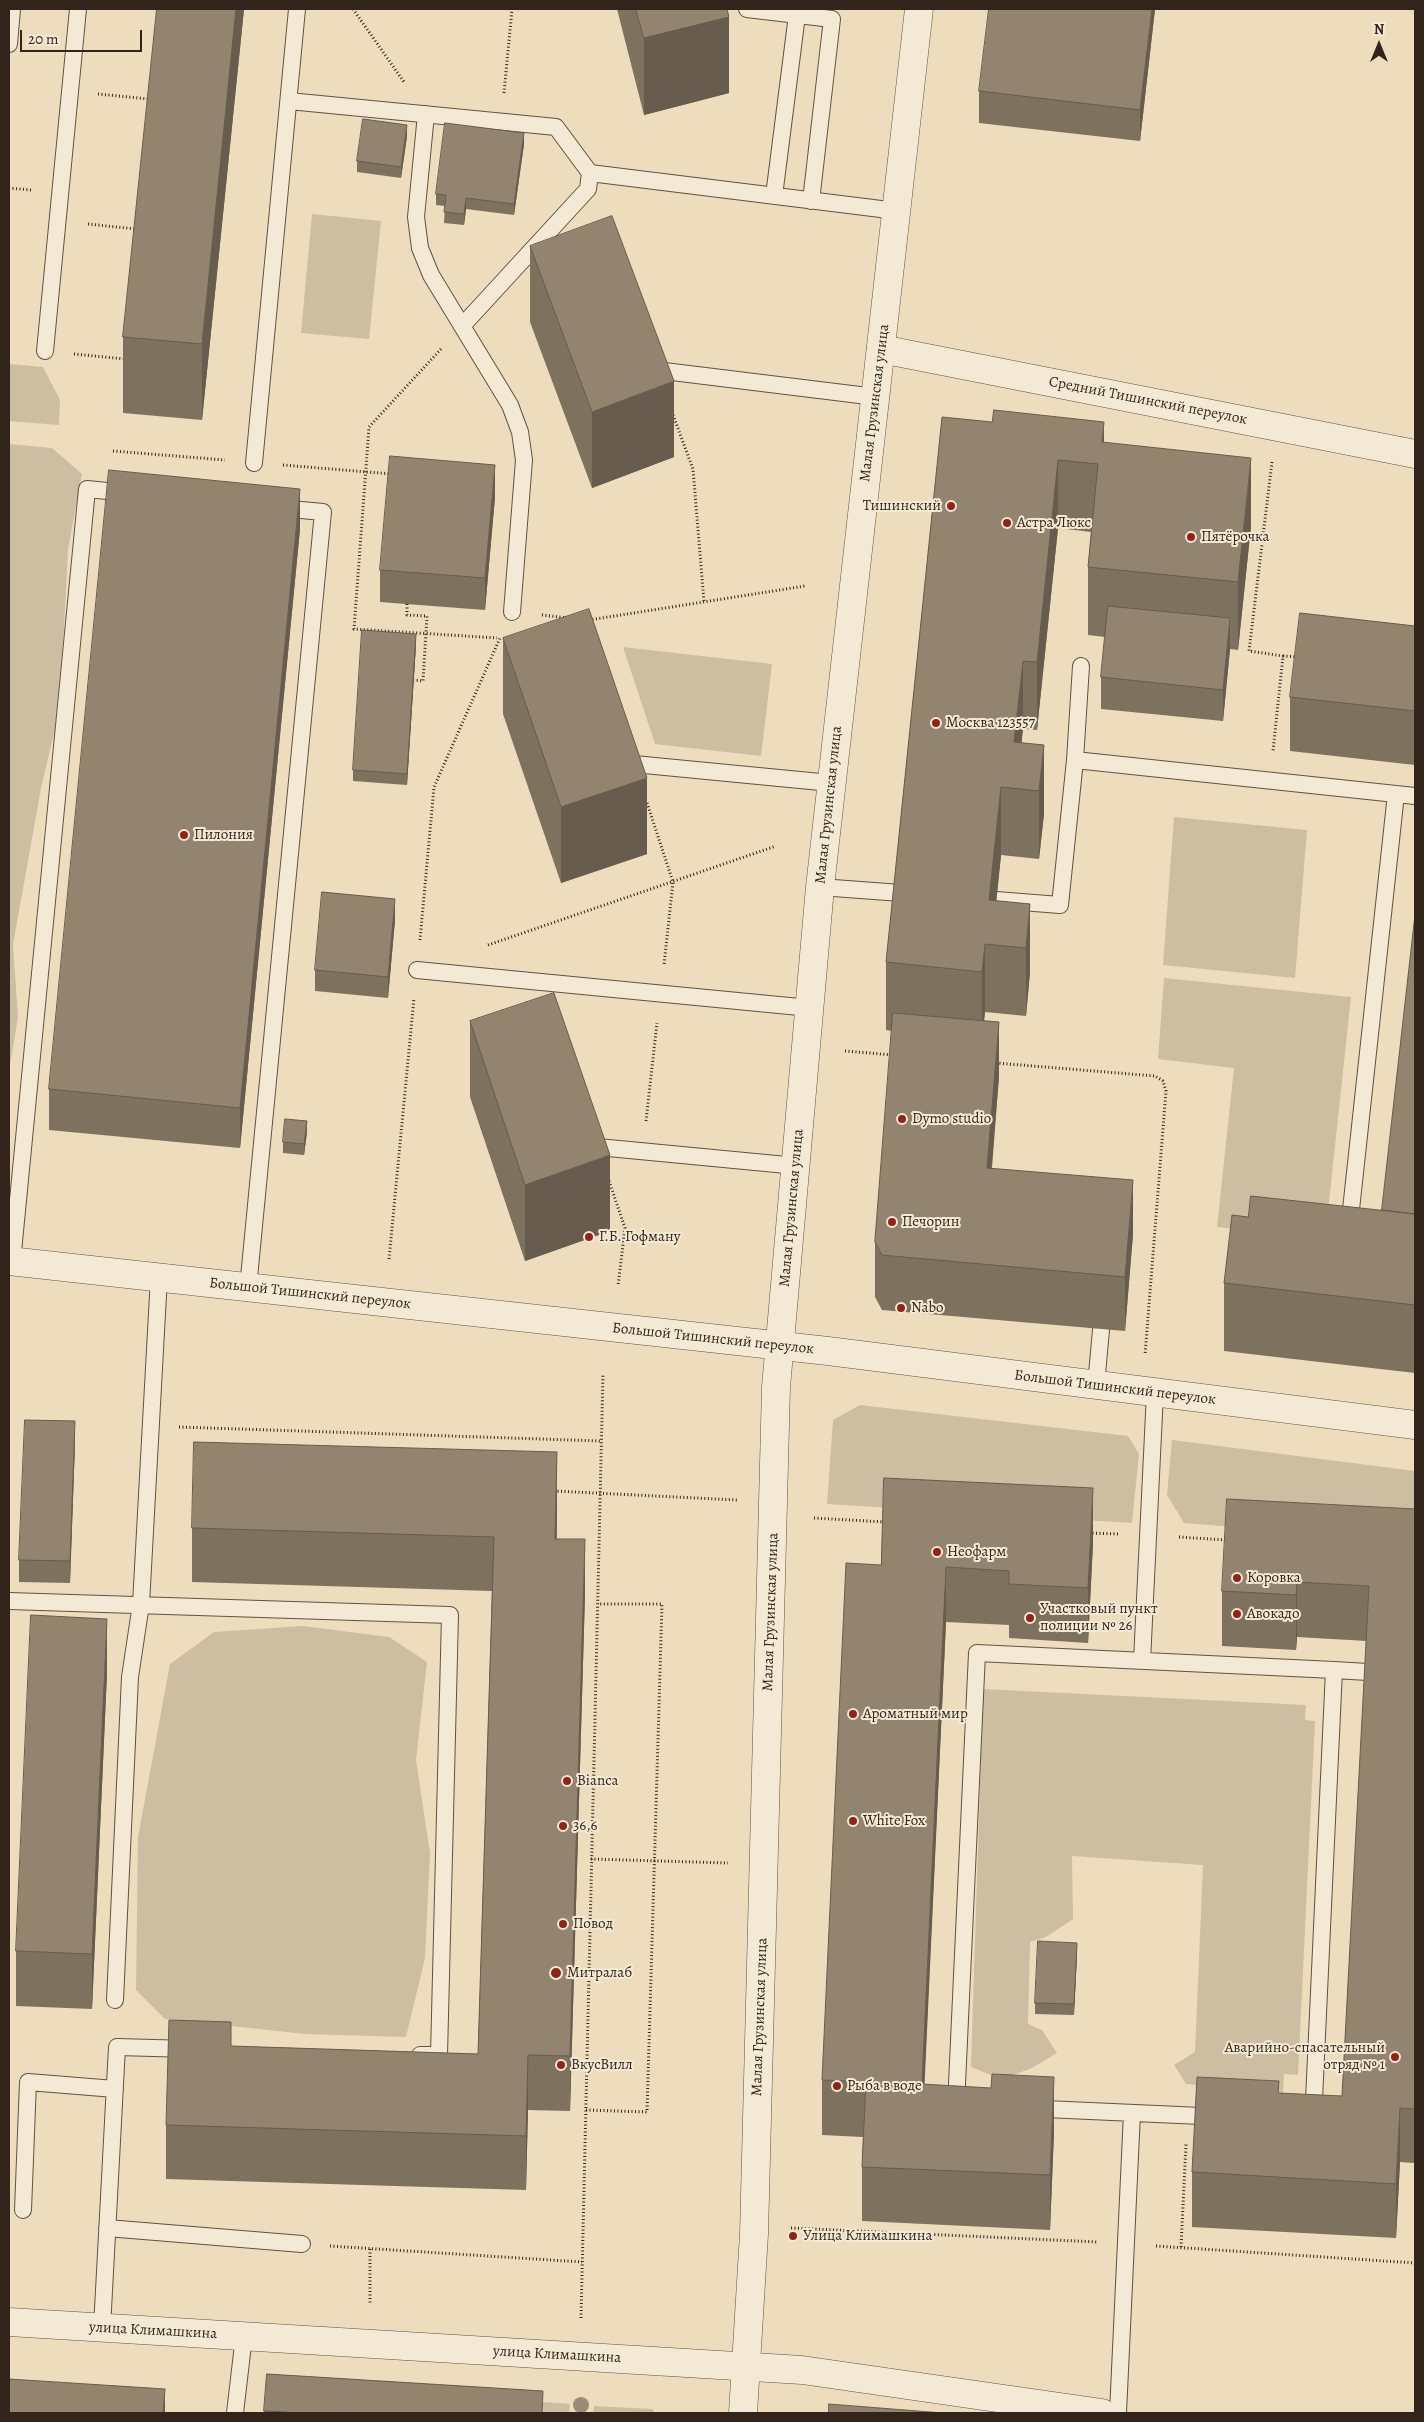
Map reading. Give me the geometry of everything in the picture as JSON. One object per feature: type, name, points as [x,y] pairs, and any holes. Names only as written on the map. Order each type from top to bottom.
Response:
[{"type":"street","name":"Малая Грузинская улица","points":[[743,2413],[754,2234],[776,1387],[820,887],[919,9]]},
{"type":"street","name":"Средний Тишинский переулок","points":[[881,349],[1415,454]]},
{"type":"street","name":"Большой Тишинский переулок","points":[[10,1261],[780,1346],[1415,1425]]},
{"type":"street","name":"улица Климашкина","points":[[9,2322],[802,2370],[1102,2413]]},
{"type":"lane","points":[[9,36],[12,9]]},
{"type":"lane","points":[[45,351],[78,9]]},
{"type":"lane","points":[[254,463],[298,9]]},
{"type":"lane","points":[[747,9],[832,20],[811,201]]},
{"type":"lane","points":[[774,196],[796,15]]},
{"type":"lane","points":[[289,101],[556,127],[590,173],[588,189],[463,325]]},
{"type":"lane","points":[[426,114],[416,217],[420,248],[431,275],[510,405],[520,432],[524,460],[512,612]]},
{"type":"lane","points":[[590,173],[897,211]]},
{"type":"lane","points":[[656,370],[876,397]]},
{"type":"lane","points":[[10,1261],[87,489],[146,494]]},
{"type":"lane","points":[[248,1288],[323,512],[264,506]]},
{"type":"lane","points":[[996,900],[1060,905],[1081,666]]},
{"type":"lane","points":[[1074,760],[1415,796]]},
{"type":"lane","points":[[634,764],[831,783]]},
{"type":"lane","points":[[1347,1247],[1396,794]]},
{"type":"lane","points":[[820,887],[901,893]]},
{"type":"lane","points":[[417,970],[810,1008]]},
{"type":"lane","points":[[598,1147],[796,1166]]},
{"type":"lane","points":[[115,2000],[130,1677],[141,1604],[159,1277]]},
{"type":"lane","points":[[1096,1385],[1101,1330]]},
{"type":"lane","points":[[1142,1661],[1155,1393]]},
{"type":"lane","points":[[9,1601],[450,1615],[439,2055],[400,2054]]},
{"type":"lane","points":[[1334,1670],[1322,2103],[1313,2121],[956,2105],[977,1654],[1142,1661],[1334,1670],[1368,1672]]},
{"type":"lane","points":[[102,2328],[117,2048],[205,2050]]},
{"type":"lane","points":[[23,2210],[28,2082],[115,2089]]},
{"type":"lane","points":[[1118,2413],[1132,2113]]},
{"type":"lane","points":[[108,2228],[302,2244]]},
{"type":"lane","points":[[235,2413],[244,2336]]},
{"type":"path","points":[[353,9],[426,114]]},
{"type":"path","points":[[501,121],[512,9]]},
{"type":"path","points":[[98,94],[155,100]]},
{"type":"path","points":[[85,224],[142,229]]},
{"type":"path","points":[[463,325],[369,427],[354,629],[500,638]]},
{"type":"path","points":[[45,351],[128,359]]},
{"type":"path","points":[[113,451],[394,474]]},
{"type":"path","points":[[1272,459],[1249,652],[1302,658]]},
{"type":"path","points":[[589,629],[586,620],[805,586]]},
{"type":"path","points":[[408,604],[407,614],[427,616],[423,681],[414,680]]},
{"type":"path","points":[[389,1259],[434,787],[512,612],[576,619]]},
{"type":"path","points":[[1270,780],[1284,656]]},
{"type":"path","points":[[634,764],[673,882],[643,1152]]},
{"type":"path","points":[[481,948],[776,846]]},
{"type":"path","points":[[846,1051],[894,1055]]},
{"type":"path","points":[[991,1063],[1155,1076],[1163,1081],[1166,1091],[1145,1355]]},
{"type":"path","points":[[598,1147],[625,1228],[618,1286]]},
{"type":"path","points":[[581,2318],[602,1374]]},
{"type":"path","points":[[150,1426],[601,1442]]},
{"type":"path","points":[[544,1491],[739,1500]]},
{"type":"path","points":[[814,1518],[893,1522]]},
{"type":"path","points":[[1079,1532],[1237,1541]]},
{"type":"path","points":[[586,2110],[646,2112],[662,1604],[598,1604]]},
{"type":"path","points":[[591,1859],[728,1863]]},
{"type":"path","points":[[1181,2247],[1187,2116]]},
{"type":"path","points":[[302,2244],[582,2262]]},
{"type":"path","points":[[370,2248],[370,2304]]},
{"type":"shaded area","points":[[312,214],[381,221],[369,339],[301,333]]},
{"type":"shaded area","points":[[9,364],[43,367],[60,400],[59,425],[9,421]]},
{"type":"shaded area","points":[[9,444],[52,448],[82,474],[68,549],[64,630],[55,729],[41,788],[13,945],[18,1017],[9,1071]]},
{"type":"shaded area","points":[[623,647],[772,664],[761,756],[655,744]]},
{"type":"shaded area","points":[[1174,817],[1307,830],[1295,978],[1163,965]]},
{"type":"shaded area","points":[[1164,978],[1351,997],[1325,1239],[1217,1227],[1234,1068],[1158,1059]]},
{"type":"shaded area","points":[[860,1405],[1128,1436],[1139,1454],[1132,1523],[827,1504],[833,1420]]},
{"type":"shaded area","points":[[1172,1440],[1415,1471],[1415,1541],[1184,1523],[1167,1495]]},
{"type":"shaded area","points":[[303,1626],[389,1637],[427,1662],[416,1760],[430,1853],[425,1958],[406,2037],[306,2034],[165,2019],[136,1990],[138,1837],[170,1664],[214,1632]]},
{"type":"shaded area","points":[[983,1689],[1306,1705],[1305,1720],[1315,1721],[1298,2075],[1284,2074],[1283,2093],[1186,2084],[1174,2065],[1195,2052],[1203,1865],[1072,1856],[1073,1919],[1046,1937],[1030,1942],[1028,2024],[1042,2030],[1057,2053],[1030,2069],[1001,2079],[971,2067]]},
{"type":"shaded area","points":[[543,2402],[570,2404],[569,2413],[542,2413]]},
{"type":"shaded area","points":[[594,2406],[652,2409],[656,2413],[593,2413]]},
{"type":"building","points":[[157,9],[236,9],[202,344],[123,337]]},
{"type":"building","points":[[636,9],[727,9],[729,17],[644,38]]},
{"type":"building","points":[[989,9],[1152,9],[1140,110],[979,91]]},
{"type":"building","points":[[363,119],[407,125],[401,167],[357,161]]},
{"type":"building","points":[[445,123],[524,133],[514,204],[466,198],[464,214],[444,212],[446,195],[436,194]]},
{"type":"building","points":[[612,216],[674,381],[592,412],[530,246]]},
{"type":"building","points":[[994,410],[1104,422],[1102,442],[1251,458],[1238,582],[1088,567],[1098,464],[1058,460],[1037,662],[1023,661],[1014,742],[1044,745],[1039,791],[1001,787],[989,900],[1030,904],[1026,948],[985,944],[982,972],[886,962],[942,417],[992,422]]},
{"type":"building","points":[[390,456],[495,465],[485,578],[380,570]]},
{"type":"building","points":[[109,470],[300,489],[240,1108],[49,1089]]},
{"type":"building","points":[[1108,606],[1230,618],[1223,690],[1101,677]]},
{"type":"building","points":[[589,609],[647,778],[561,807],[503,638]]},
{"type":"building","points":[[1300,613],[1415,626],[1415,711],[1290,697]]},
{"type":"building","points":[[362,630],[416,634],[407,774],[353,770]]},
{"type":"building","points":[[322,892],[395,899],[388,977],[315,970]]},
{"type":"building","points":[[1415,915],[1415,1214],[1382,1210]]},
{"type":"building","points":[[554,993],[610,1155],[525,1185],[470,1021]]},
{"type":"building","points":[[893,1013],[999,1022],[987,1168],[1133,1180],[1125,1277],[882,1255],[875,1242]]},
{"type":"building","points":[[285,1119],[307,1121],[304,1144],[283,1142]]},
{"type":"building","points":[[1251,1196],[1415,1214],[1415,1305],[1224,1283],[1232,1215],[1248,1217]]},
{"type":"building","points":[[25,1420],[75,1421],[70,1561],[19,1560]]},
{"type":"building","points":[[194,1442],[557,1452],[555,1539],[585,1539],[570,2056],[528,2055],[526,2136],[166,2125],[169,2020],[231,2022],[231,2046],[478,2054],[494,1537],[192,1528]]},
{"type":"building","points":[[884,1478],[1093,1488],[1088,1588],[1009,1584],[1009,1571],[946,1567],[922,2084],[991,2088],[992,2074],[1054,2077],[1050,2175],[862,2167],[866,2082],[822,2080],[846,1563],[881,1565]]},
{"type":"building","points":[[1227,1499],[1415,1509],[1415,2109],[1400,2108],[1396,2184],[1192,2172],[1197,2077],[1279,2081],[1278,2093],[1342,2096],[1369,1586],[1297,1582],[1296,1595],[1222,1591]]},
{"type":"building","points":[[31,1615],[107,1619],[92,1954],[16,1951]]},
{"type":"building","points":[[1038,1941],[1077,1943],[1074,2004],[1035,2003]]},
{"type":"building","points":[[267,2374],[543,2391],[542,2413],[303,2413],[264,2411]]},
{"type":"building","points":[[9,2379],[165,2389],[163,2413],[9,2413]]},
{"type":"building","points":[[829,2404],[943,2413],[829,2413]]},
{"type":"place","name":"Тишинский","points":[[951,506]]},
{"type":"place","name":"Астра Люкс","points":[[1007,523]]},
{"type":"place","name":"Пятёрочка","points":[[1191,537]]},
{"type":"place","name":"Москва 123557","points":[[936,723]]},
{"type":"place","name":"Пилония","points":[[184,835]]},
{"type":"place","name":"Dymo studio","points":[[902,1119]]},
{"type":"place","name":"Печорин","points":[[892,1222]]},
{"type":"place","name":"Г.Б. Гофману","points":[[589,1237]]},
{"type":"place","name":"Nabo","points":[[901,1308]]},
{"type":"place","name":"Неофарм","points":[[937,1552]]},
{"type":"place","name":"Коровка","points":[[1237,1578]]},
{"type":"place","name":"Авокадо","points":[[1237,1614]]},
{"type":"place","name":"Участковый пункт полиции № 26","points":[[1030,1618]]},
{"type":"place","name":"Ароматный мир","points":[[853,1714]]},
{"type":"place","name":"Bianca","points":[[567,1781]]},
{"type":"place","name":"White Fox","points":[[853,1821]]},
{"type":"place","name":"36,6","points":[[563,1826]]},
{"type":"place","name":"Повод","points":[[563,1924]]},
{"type":"place","name":"Митралаб","points":[[556,1973]]},
{"type":"place","name":"Аварийно-спасательный отряд № 1","points":[[1395,2057]]},
{"type":"place","name":"ВкусВилл","points":[[561,2065]]},
{"type":"place","name":"Рыба в воде","points":[[837,2086]]},
{"type":"place","name":"Улица Климашкина","points":[[793,2236]]}]
